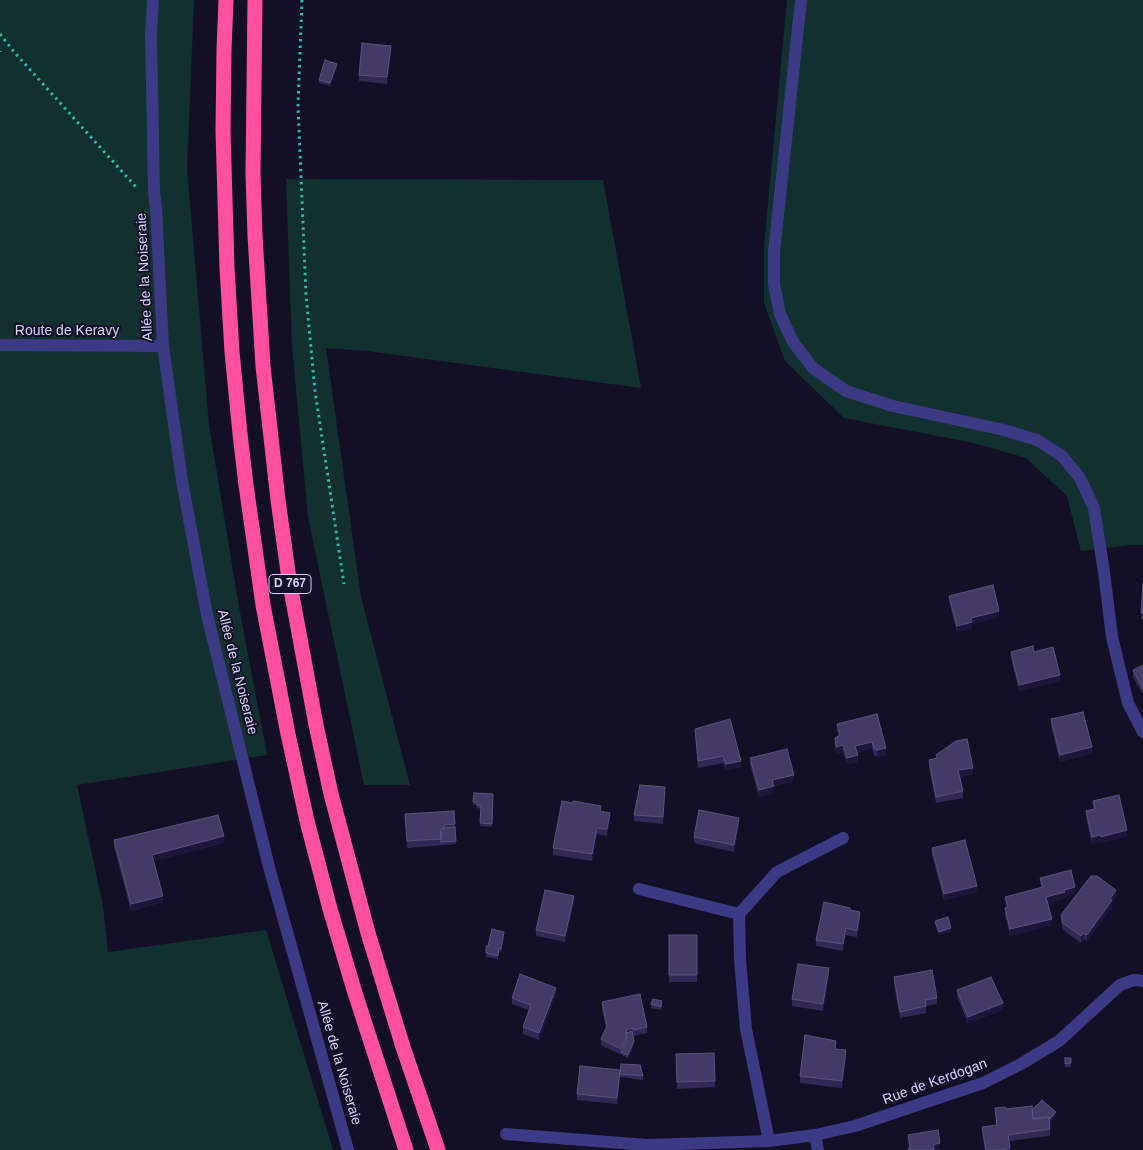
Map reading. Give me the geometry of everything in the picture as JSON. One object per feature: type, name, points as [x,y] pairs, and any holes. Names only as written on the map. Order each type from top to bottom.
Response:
[{"type":"highway","name":"D 767","points":[[226,0],[223,131],[227,268],[232,352],[247,494],[263,605],[307,821],[330,909],[354,993],[406,1150]]},
{"type":"highway","name":"D 767","points":[[255,0],[255,245],[263,366],[289,579],[316,725],[334,804],[368,933],[403,1047],[438,1150]]},
{"type":"street","name":"Allée de la Noiseraie","points":[[152,0],[154,191],[164,346],[182,481],[207,615],[269,867],[348,1150]]},
{"type":"street","points":[[801,0],[774,252],[774,284],[780,314],[793,342],[813,368],[846,391],[893,406],[1004,430],[1037,440],[1062,456],[1080,478],[1094,508],[1112,637],[1128,703],[1143,732]]},
{"type":"street","name":"Route de Keravy","points":[[0,345],[164,346]]},
{"type":"street","points":[[769,1141],[746,1029],[740,960],[739,914],[778,872],[843,838]]},
{"type":"street","points":[[639,889],[739,914]]},
{"type":"street","name":"Rue de Kerdogan","points":[[506,1134],[647,1145],[769,1141],[815,1135],[855,1126],[983,1083],[1021,1064],[1059,1041],[1120,985],[1134,980],[1143,980]]},
{"type":"street","points":[[815,1135],[818,1150]]},
{"type":"path","points":[[302,0],[298,105],[306,295],[315,391],[344,584]]},
{"type":"path","points":[[0,34],[156,209]]},
{"type":"green space","points":[[0,0],[194,0],[187,169],[209,425],[239,607],[267,755],[77,785],[103,906],[108,952],[266,930],[333,1150],[0,1150]]},
{"type":"green space","points":[[787,0],[1143,0],[1143,545],[1081,551],[1067,496],[1026,458],[974,443],[844,418],[785,361],[764,303],[764,246]]},
{"type":"green space","points":[[286,179],[603,180],[641,388],[367,351],[326,348],[361,597],[410,785],[364,785],[308,517],[292,346]]},
{"type":"building","points":[[362,43],[391,46],[387,77],[359,75]]},
{"type":"building","points":[[325,60],[337,64],[330,83],[319,80]]},
{"type":"building","points":[[1143,584],[1143,613],[1141,613]]},
{"type":"building","points":[[993,585],[999,611],[971,618],[972,622],[957,626],[949,596]]},
{"type":"building","points":[[1033,646],[1034,652],[1053,647],[1060,675],[1019,685],[1011,652]]},
{"type":"building","points":[[1143,665],[1143,689],[1133,670]]},
{"type":"building","points":[[1083,712],[1092,747],[1060,755],[1051,719]]},
{"type":"building","points":[[877,714],[886,748],[877,750],[872,742],[855,746],[858,755],[847,758],[843,745],[836,747],[835,738],[840,735],[837,724]]},
{"type":"building","points":[[730,719],[741,761],[726,764],[723,756],[698,761],[695,729]]},
{"type":"building","points":[[967,739],[973,768],[958,770],[963,791],[936,797],[929,760],[937,758],[936,755],[956,741]]},
{"type":"building","points":[[787,749],[794,775],[772,780],[774,786],[759,790],[750,758]]},
{"type":"building","points":[[640,785],[665,787],[663,817],[634,815]]},
{"type":"building","points":[[474,793],[493,794],[492,824],[480,823],[481,806],[473,802]]},
{"type":"building","points":[[1119,795],[1127,830],[1101,837],[1101,835],[1092,837],[1086,811],[1095,809],[1093,801]]},
{"type":"building","points":[[562,801],[601,806],[600,811],[610,813],[607,829],[597,828],[592,854],[553,848]]},
{"type":"building","points":[[699,810],[739,818],[734,845],[694,837]]},
{"type":"building","points":[[454,811],[455,824],[444,825],[444,829],[441,829],[441,839],[407,841],[405,814]]},
{"type":"building","points":[[218,815],[224,836],[152,855],[163,896],[131,904],[114,840]]},
{"type":"building","points":[[455,827],[456,841],[441,842],[441,832],[444,832],[444,828]]},
{"type":"building","points":[[965,840],[977,886],[944,894],[932,848]]},
{"type":"building","points":[[1071,870],[1075,887],[1046,897],[1052,919],[1010,929],[1005,908],[1008,907],[1005,897],[1043,887],[1040,878]]},
{"type":"building","points":[[1091,876],[1097,876],[1116,890],[1110,899],[1112,900],[1087,935],[1084,933],[1081,936],[1063,923],[1061,915]]},
{"type":"building","points":[[545,890],[574,896],[565,936],[536,930]]},
{"type":"building","points":[[824,902],[860,912],[857,931],[846,928],[843,944],[816,940]]},
{"type":"building","points":[[948,917],[951,928],[939,932],[935,921]]},
{"type":"building","points":[[492,929],[504,932],[498,956],[486,953],[486,946],[488,946]]},
{"type":"building","points":[[669,935],[697,935],[697,975],[669,975]]},
{"type":"building","points":[[798,964],[829,968],[823,1004],[792,999]]},
{"type":"building","points":[[932,970],[937,998],[925,1000],[926,1006],[900,1012],[894,977]]},
{"type":"building","points":[[520,974],[556,988],[539,1033],[523,1027],[531,1005],[512,998]]},
{"type":"building","points":[[991,977],[1003,1003],[968,1017],[957,990]]},
{"type":"building","points":[[640,994],[647,1027],[626,1030],[627,1037],[621,1049],[601,1039],[607,1026],[602,1002]]},
{"type":"building","points":[[653,999],[662,1001],[661,1007],[651,1004]]},
{"type":"building","points":[[632,1031],[634,1041],[628,1055],[621,1052],[627,1040],[626,1033]]},
{"type":"building","points":[[805,1035],[836,1041],[835,1049],[846,1050],[842,1081],[800,1076]]},
{"type":"building","points":[[714,1053],[715,1081],[677,1082],[676,1054]]},
{"type":"building","points":[[1065,1058],[1071,1058],[1071,1063],[1065,1064]]},
{"type":"building","points":[[621,1064],[640,1065],[643,1076],[620,1074]]},
{"type":"building","points":[[580,1066],[620,1070],[617,1098],[577,1094]]},
{"type":"building","points":[[1042,1100],[1056,1112],[1049,1120],[1049,1117],[1033,1119],[1032,1110]]},
{"type":"building","points":[[1032,1106],[1033,1119],[1049,1117],[1050,1129],[1008,1135],[1010,1148],[986,1150],[982,1127],[997,1125],[995,1108],[1005,1107],[1006,1109]]},
{"type":"building","points":[[938,1130],[940,1143],[933,1145],[934,1150],[909,1150],[908,1135]]}]
